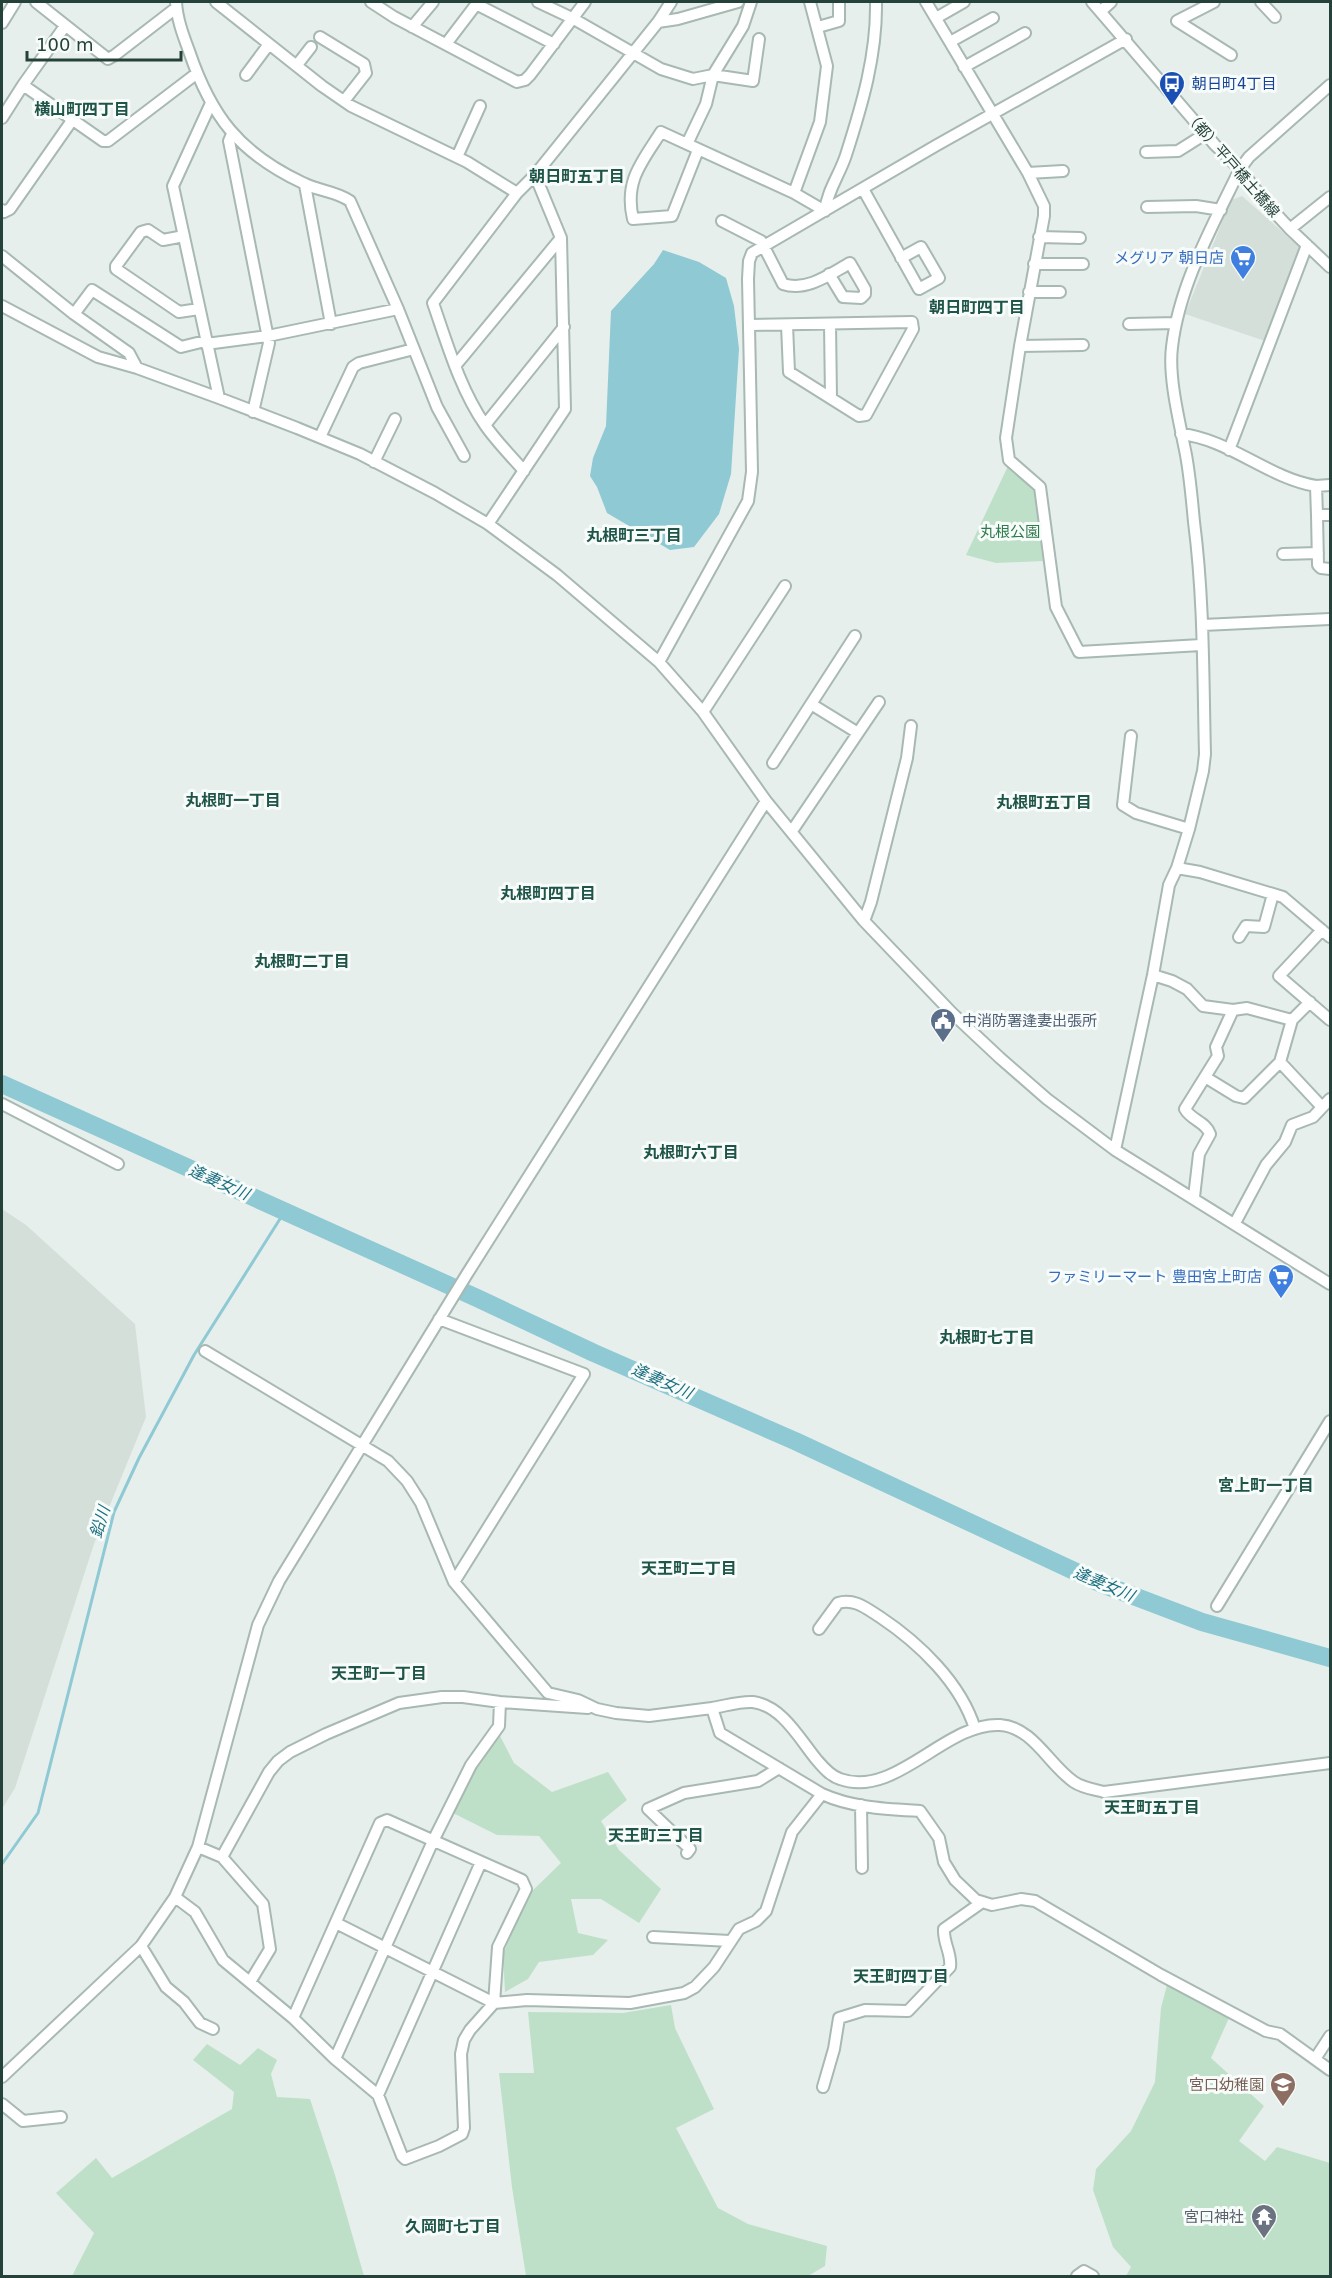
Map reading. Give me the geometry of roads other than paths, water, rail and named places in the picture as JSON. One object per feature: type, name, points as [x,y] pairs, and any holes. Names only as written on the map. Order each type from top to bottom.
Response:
[{"type":"street","points":[[2,23],[15,2]]},
{"type":"street","points":[[36,2],[108,58],[116,56],[176,5],[196,74],[210,103],[232,134],[261,159],[305,185],[344,196],[350,201],[398,309],[437,407],[464,456]]},
{"type":"street","points":[[216,2],[344,101],[380,121],[457,157],[518,193]]},
{"type":"street","points":[[371,2],[412,27],[517,82],[525,80],[585,2]]},
{"type":"street","points":[[412,27],[433,2]]},
{"type":"street","points":[[538,2],[572,18],[661,69],[693,79],[713,75],[753,81],[759,39]]},
{"type":"street","points":[[524,471],[485,425],[455,366],[433,303],[518,193],[658,22],[671,2]]},
{"type":"street","points":[[658,22],[678,19],[738,2]]},
{"type":"street","points":[[687,144],[706,104],[713,75],[743,26],[751,2]]},
{"type":"street","points":[[794,193],[820,122],[827,66],[810,2]]},
{"type":"street","points":[[818,27],[839,21],[839,2]]},
{"type":"street","points":[[825,211],[826,202],[845,159],[861,106],[874,50],[876,2]]},
{"type":"street","points":[[926,2],[1028,173],[1044,206],[1006,438],[1008,456],[1020,471],[1040,487],[1056,607],[1079,652],[1202,645]]},
{"type":"street","points":[[936,18],[964,2]]},
{"type":"street","name":"（都）平戸橋土橋線","points":[[1092,2],[1103,6],[1126,39],[1205,134],[1240,170],[1290,229],[1330,267]]},
{"type":"street","points":[[1103,6],[1111,2]]},
{"type":"street","points":[[1214,2],[1177,21],[1231,55]]},
{"type":"street","points":[[1261,2],[1275,17]]},
{"type":"street","points":[[446,44],[477,3],[554,44]]},
{"type":"street","points":[[950,42],[993,18]]},
{"type":"street","points":[[2,118],[65,26]]},
{"type":"street","points":[[964,67],[1025,33]]},
{"type":"street","points":[[320,37],[364,64],[366,73],[344,101]]},
{"type":"street","points":[[659,662],[748,501],[752,472],[749,261],[752,253],[1126,39]]},
{"type":"street","points":[[246,75],[270,44]]},
{"type":"street","points":[[297,65],[311,47]]},
{"type":"street","points":[[23,85],[103,141],[108,141],[196,74]]},
{"type":"street","points":[[1115,1150],[1154,975],[1169,885],[1177,868],[1189,829],[1205,754],[1203,625],[1194,522],[1172,350],[1176,323],[1197,260],[1240,170],[1249,157],[1330,85]]},
{"type":"street","points":[[210,103],[173,186],[219,398]]},
{"type":"street","points":[[457,157],[480,106]]},
{"type":"street","points":[[2,210],[4,212],[10,209],[73,119]]},
{"type":"street","points":[[698,150],[672,216],[633,219],[629,202],[634,175],[661,132],[794,193],[825,211]]},
{"type":"street","points":[[232,134],[229,141],[269,343],[253,412]]},
{"type":"street","points":[[1146,152],[1178,151],[1205,134]]},
{"type":"street","points":[[1028,173],[1063,171]]},
{"type":"street","points":[[488,524],[566,409],[561,238],[535,175]]},
{"type":"street","points":[[305,185],[332,324]]},
{"type":"street","points":[[863,189],[901,258]]},
{"type":"street","points":[[1290,229],[1330,196]]},
{"type":"street","points":[[1147,207],[1196,206],[1221,210]]},
{"type":"street","points":[[722,220],[761,241],[783,284],[791,287],[808,285],[829,274]]},
{"type":"street","points":[[184,236],[163,240],[148,230],[141,232],[116,269],[179,312],[199,309]]},
{"type":"street","points":[[1039,237],[1080,238]]},
{"type":"street","points":[[455,366],[561,238]]},
{"type":"street","points":[[1229,450],[1307,245]]},
{"type":"street","points":[[2,256],[74,314],[129,353],[137,368]]},
{"type":"street","points":[[1034,264],[1083,264]]},
{"type":"street","points":[[74,314],[92,290],[96,291],[181,347],[268,336],[398,309]]},
{"type":"street","points":[[1029,292],[1060,292]]},
{"type":"street","points":[[2,306],[98,357],[137,368],[320,437],[435,493],[488,524],[557,575],[659,662],[703,712],[766,801],[864,921],[952,1013],[1000,1058],[1047,1100],[1115,1150],[1194,1197],[1330,1284]]},
{"type":"street","points":[[749,325],[912,322],[913,329],[866,415],[859,416],[789,372],[787,325]]},
{"type":"street","points":[[1129,324],[1176,323]]},
{"type":"street","points":[[830,324],[831,398]]},
{"type":"street","points":[[485,425],[564,327]]},
{"type":"street","points":[[1020,346],[1083,345]]},
{"type":"street","points":[[320,437],[353,367],[359,363],[414,349]]},
{"type":"street","points":[[374,462],[395,419]]},
{"type":"street","points":[[1181,434],[1193,435],[1229,450],[1289,480],[1316,486],[1330,485]]},
{"type":"street","points":[[1316,486],[1318,565],[1321,568],[1330,569]]},
{"type":"street","points":[[1317,515],[1330,515]]},
{"type":"street","points":[[1283,554],[1317,553]]},
{"type":"street","points":[[703,712],[785,586]]},
{"type":"street","points":[[1203,625],[1330,619]]},
{"type":"street","points":[[773,763],[855,636]]},
{"type":"street","points":[[792,831],[879,702]]},
{"type":"street","points":[[811,704],[858,733]]},
{"type":"street","points":[[864,921],[872,902],[907,758],[911,726]]},
{"type":"street","points":[[1131,736],[1123,805],[1136,813],[1189,829]]},
{"type":"street","points":[[2,2077],[141,1946],[175,1897],[198,1847],[258,1625],[279,1581],[467,1274],[766,801]]},
{"type":"street","points":[[1177,868],[1200,872],[1283,897],[1330,938]]},
{"type":"street","points":[[1239,937],[1246,926],[1264,927],[1273,894]]},
{"type":"street","points":[[1322,930],[1279,976],[1330,1020]]},
{"type":"street","points":[[1154,975],[1187,988],[1203,1006],[1233,1010],[1247,1008],[1292,1020]]},
{"type":"street","points":[[1205,1077],[1236,1096],[1244,1098],[1280,1062],[1292,1020],[1310,1002]]},
{"type":"street","points":[[1194,1197],[1199,1154],[1210,1134],[1208,1127],[1188,1116],[1185,1109],[1218,1056],[1216,1047],[1233,1010]]},
{"type":"street","points":[[1235,1223],[1266,1165],[1285,1142],[1292,1125],[1313,1117],[1326,1103],[1280,1062]]},
{"type":"street","points":[[2,1104],[118,1164]]},
{"type":"street","points":[[440,1319],[584,1374],[454,1582]]},
{"type":"street","points":[[205,1351],[388,1461],[407,1481],[421,1503],[454,1582],[548,1693],[578,1700],[597,1709]]},
{"type":"street","points":[[1217,1606],[1330,1420]]},
{"type":"street","points":[[819,1629],[838,1604],[853,1602],[864,1607],[903,1633],[944,1675],[962,1700],[975,1729]]},
{"type":"street","points":[[222,1857],[269,1772],[290,1752],[399,1703],[442,1697],[597,1709],[650,1716],[746,1702],[766,1706],[791,1726],[824,1768],[838,1779],[851,1782],[867,1783],[888,1775],[975,1729],[1001,1725],[1016,1729],[1031,1739],[1061,1772],[1076,1783],[1088,1789],[1104,1791],[1330,1763]]},
{"type":"street","points":[[335,2059],[433,1841],[471,1765],[498,1726],[500,1702]]},
{"type":"street","points":[[712,1708],[720,1733],[822,1794],[879,1809],[920,1812],[939,1838],[944,1862],[956,1880],[969,1895],[981,1903],[992,1905],[1021,1899],[1035,1901],[1161,1975],[1266,2031],[1280,2034],[1330,2070]]},
{"type":"street","points":[[687,1853],[690,1849],[648,1809],[684,1793],[758,1781],[779,1768]]},
{"type":"street","points":[[336,1923],[494,2003],[527,2000],[630,2003],[684,1993],[695,1988],[714,1967],[740,1929],[766,1911],[792,1832],[822,1794]]},
{"type":"street","points":[[861,1805],[862,1868]]},
{"type":"street","points":[[175,1897],[195,1912],[223,1960],[293,2018],[335,2059],[378,2095],[405,2159],[462,2134],[464,2128],[461,2054],[464,2040],[494,2003],[498,1947],[526,1890],[522,1880],[387,1820],[380,1823],[293,2018]]},
{"type":"street","points":[[198,1847],[222,1857],[263,1904],[270,1949],[250,1983]]},
{"type":"street","points":[[378,2095],[481,1862]]},
{"type":"street","points":[[823,2087],[834,2049],[839,2018],[865,2010],[908,2011],[950,1967],[951,1960],[944,1929],[981,1903]]},
{"type":"street","points":[[653,1938],[730,1941]]},
{"type":"street","points":[[141,1946],[166,1987],[184,2002],[200,2023],[213,2029]]},
{"type":"street","points":[[1315,2059],[1330,2036]]},
{"type":"street","points":[[2,2104],[23,2121],[61,2117]]},
{"type":"street","points":[[1077,2277],[1084,2271],[1093,2277]]},
{"type":"water","points":[[663,250],[699,262],[726,278],[734,306],[739,349],[731,474],[719,514],[694,547],[670,550],[607,513],[590,476],[593,458],[606,426],[611,311],[654,264]]},
{"type":"waterway","name":"逢妻女川","points":[[2,1084],[594,1353],[795,1441],[1102,1584],[1202,1622],[1330,1658]]},
{"type":"waterway","name":"鉛川","points":[[2,1864],[38,1813],[114,1512],[139,1458],[194,1355],[285,1211]]},
{"type":"place","name":"朝日町4丁目","points":[[1172,107]]},
{"type":"place","name":"メグリア 朝日店","points":[[1243,281]]},
{"type":"place","name":"中消防署逢妻出張所","points":[[943,1044]]},
{"type":"place","name":"ファミリーマート 豊田宮上町店","points":[[1281,1300]]},
{"type":"place","name":"宮口幼稚園","points":[[1283,2108]]},
{"type":"place","name":"宮口神社","points":[[1264,2240]]},
{"type":"district","name":"横山町四丁目","points":[[82,109]]},
{"type":"district","name":"朝日町五丁目","points":[[577,176]]},
{"type":"district","name":"朝日町四丁目","points":[[977,307]]},
{"type":"district","name":"丸根町三丁目","points":[[634,535]]},
{"type":"district","name":"丸根町一丁目","points":[[233,800]]},
{"type":"district","name":"丸根町五丁目","points":[[1044,802]]},
{"type":"district","name":"丸根町四丁目","points":[[548,893]]},
{"type":"district","name":"丸根町二丁目","points":[[302,961]]},
{"type":"district","name":"丸根町六丁目","points":[[691,1152]]},
{"type":"district","name":"丸根町七丁目","points":[[987,1337]]},
{"type":"district","name":"宮上町一丁目","points":[[1266,1485]]},
{"type":"district","name":"天王町二丁目","points":[[689,1568]]},
{"type":"district","name":"天王町一丁目","points":[[379,1673]]},
{"type":"district","name":"天王町五丁目","points":[[1152,1807]]},
{"type":"district","name":"天王町三丁目","points":[[656,1835]]},
{"type":"district","name":"天王町四丁目","points":[[901,1976]]},
{"type":"district","name":"久岡町七丁目","points":[[453,2226]]},
{"type":"park label","name":"丸根公園","points":[[1010,532]]}]
